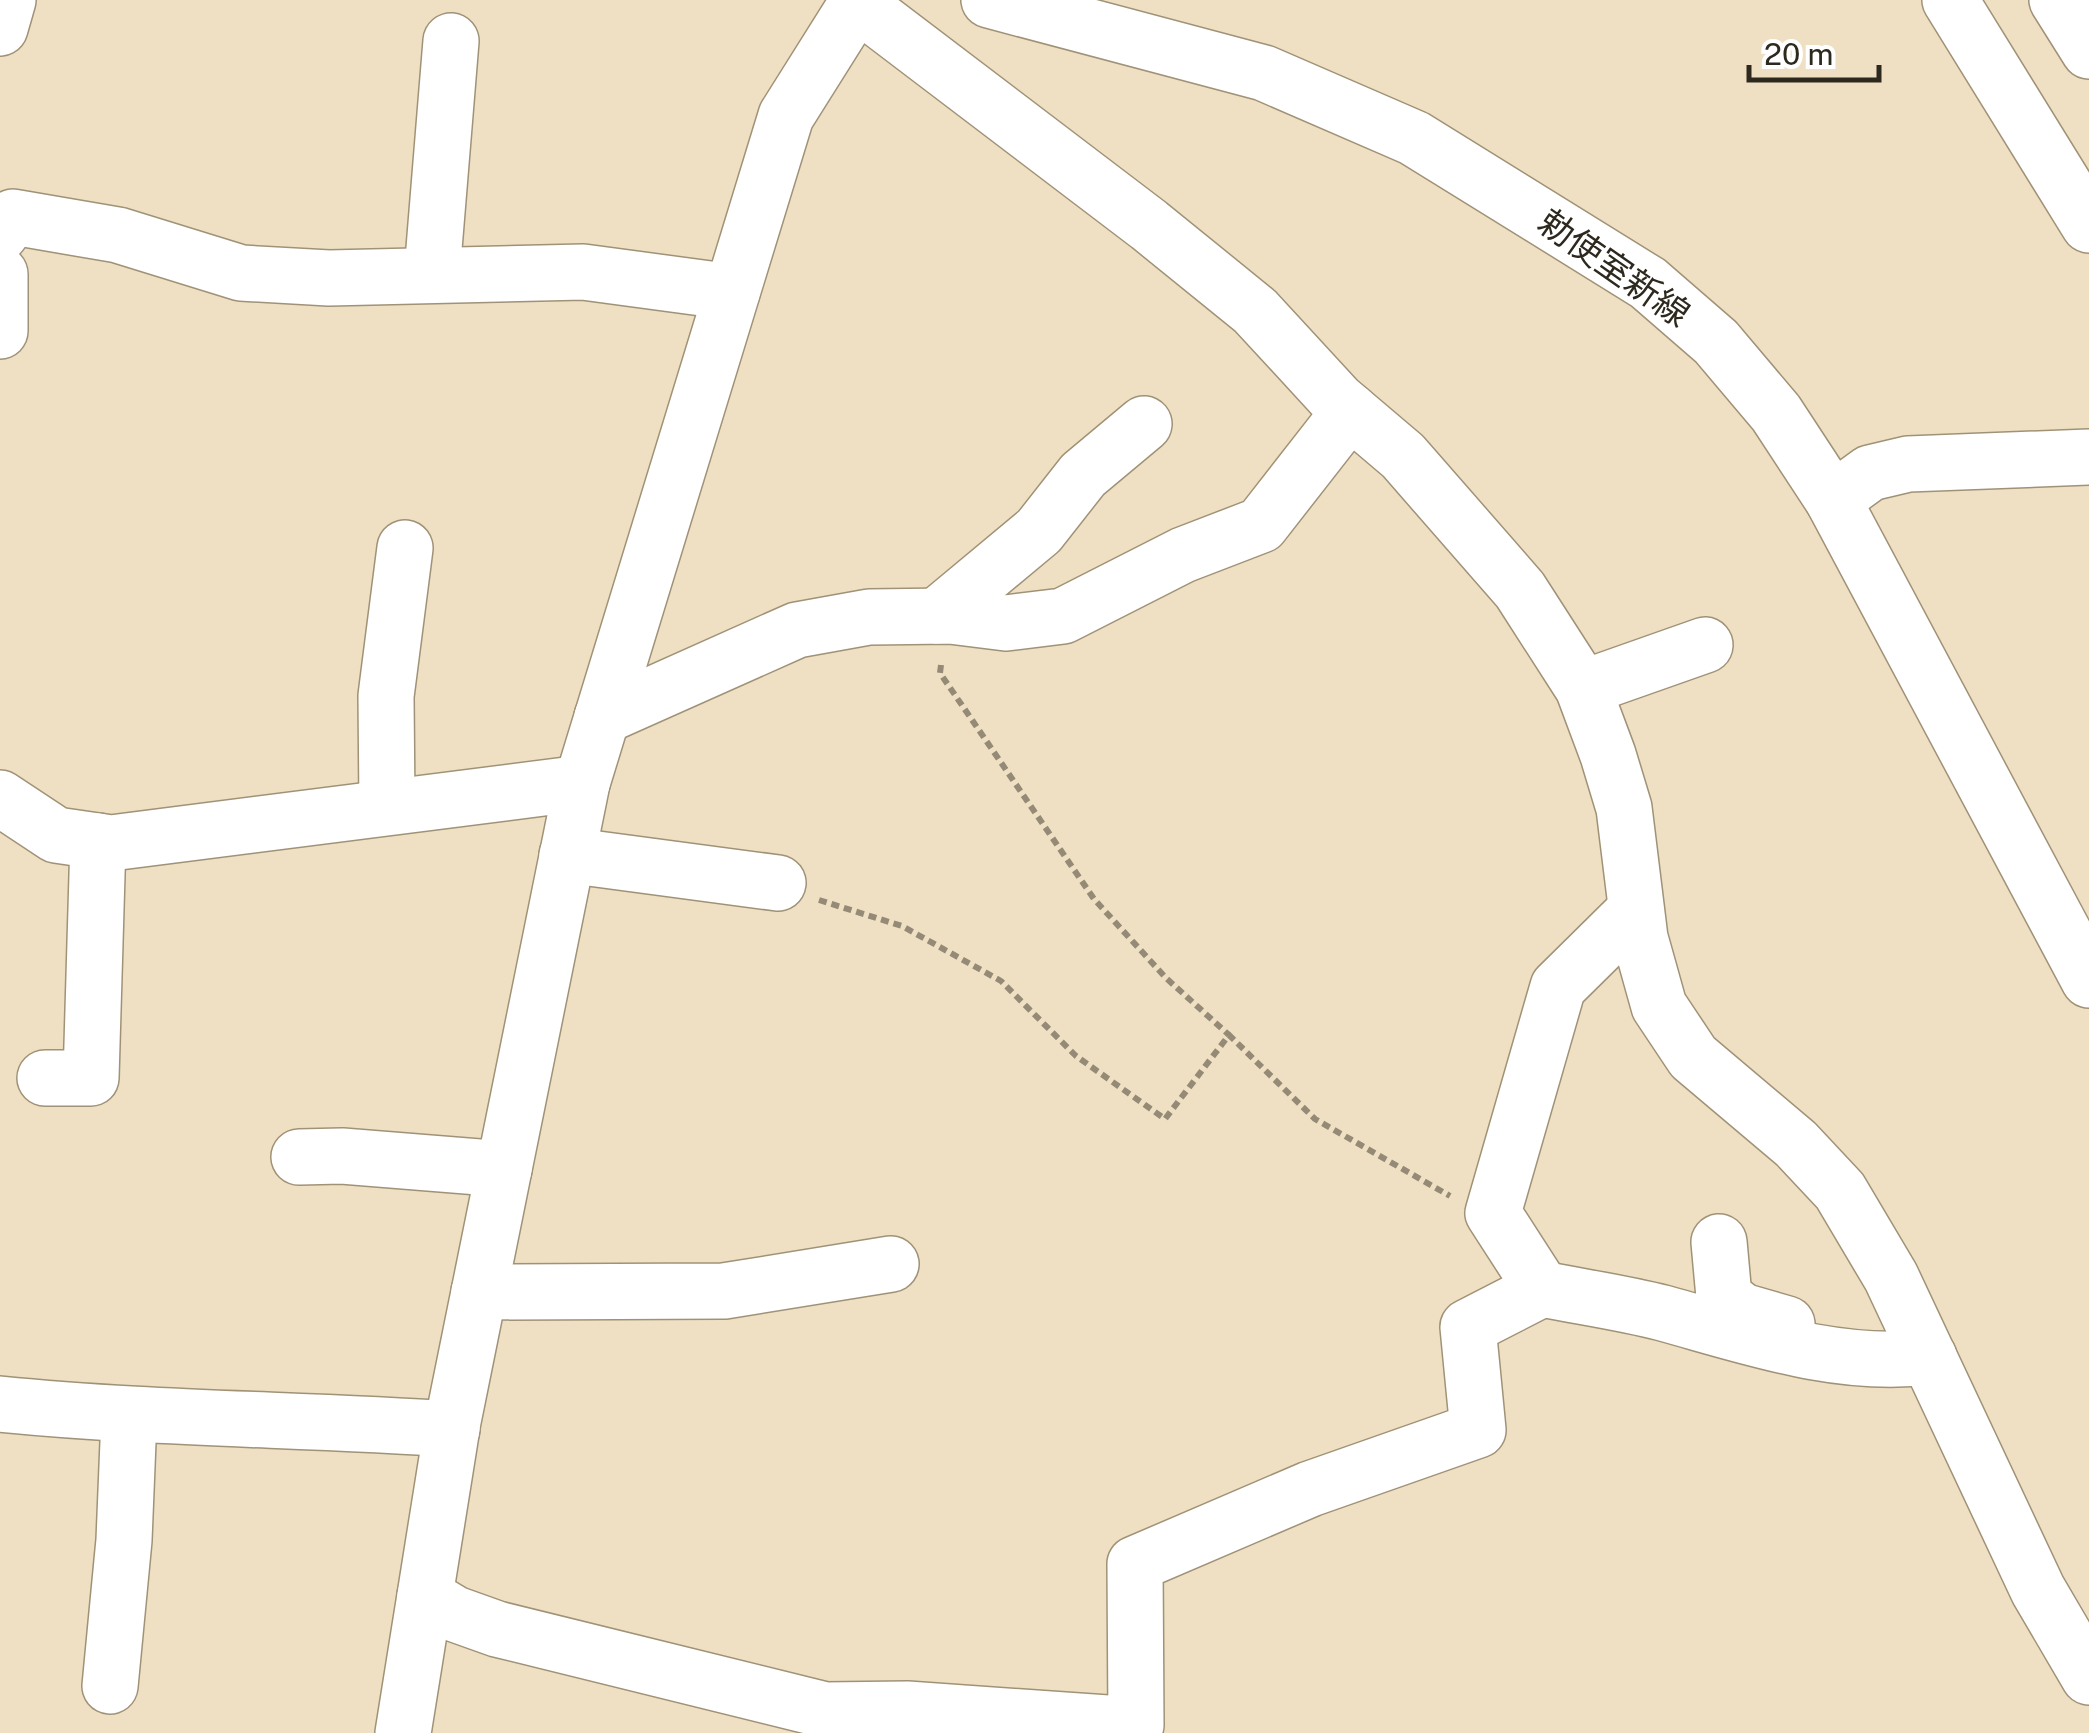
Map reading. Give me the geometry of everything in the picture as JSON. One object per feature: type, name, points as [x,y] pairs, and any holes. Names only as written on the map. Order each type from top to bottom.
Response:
[{"type":"main road","points":[[0,28],[8,0]]},
{"type":"main road","name":"勅使室新線","points":[[989,0],[1264,73],[1414,138],[1648,282],[1716,342],[1776,413],[1833,500],[2089,980]]},
{"type":"main road","points":[[1950,0],[2089,225]]},
{"type":"main road","points":[[1984,0],[2089,171]]},
{"type":"main road","points":[[2058,0],[2089,51]]},
{"type":"main road","points":[[2084,0],[2089,9]]},
{"type":"main road","points":[[403,1733],[452,1428],[582,783],[786,116],[858,2],[1150,225],[1255,311],[1350,411],[1403,456],[1520,590],[1583,688],[1624,808],[1636,910],[1659,1006],[1693,1057],[1796,1144],[1840,1190],[1891,1277],[2038,1590],[2089,1677]]},
{"type":"main road","points":[[432,273],[450,41]]},
{"type":"main road","points":[[0,234],[12,216],[118,235],[241,272],[329,278],[583,272],[732,292]]},
{"type":"main road","points":[[0,274],[0,331]]},
{"type":"main road","points":[[602,717],[798,630],[869,617],[937,616],[995,621],[1063,616],[1183,555],[1261,524],[1350,411]]},
{"type":"main road","points":[[937,616],[1039,531],[1083,475],[1144,424]]},
{"type":"main road","points":[[1833,500],[1870,474],[1908,464],[2089,457]]},
{"type":"main road","points":[[387,808],[386,696],[405,548]]},
{"type":"main road","points":[[1583,688],[1705,644]]},
{"type":"main road","points":[[0,798],[56,835],[98,841],[582,783]]},
{"type":"main road","points":[[45,1078],[92,1078],[98,841]]},
{"type":"main road","points":[[567,855],[778,883]]},
{"type":"main road","points":[[1542,1289],[1494,1213],[1558,987],[1636,910]]},
{"type":"main road","points":[[299,1157],[342,1156],[504,1169]]},
{"type":"main road","points":[[1719,1242],[1717,1264],[1724,1297],[1742,1311],[1868,1340],[1923,1346]]},
{"type":"main road","points":[[480,1292],[724,1291],[891,1264]]},
{"type":"main road","points":[[425,1596],[455,1614],[497,1629],[825,1710],[907,1709],[1136,1725],[1136,1564],[1310,1489],[1478,1430],[1468,1327],[1542,1289],[1662,1313],[1791,1347],[1866,1360],[1923,1346]]},
{"type":"main road","points":[[0,1404],[129,1417],[268,1417],[452,1428]]},
{"type":"main road","points":[[110,1686],[124,1540],[129,1417]]},
{"type":"path","points":[[995,621],[945,636],[940,673],[1094,900],[1166,978],[1315,1120],[1439,1192],[1494,1213]]},
{"type":"path","points":[[778,883],[902,926],[1001,981],[1076,1056],[1165,1120],[1229,1035]]}]
